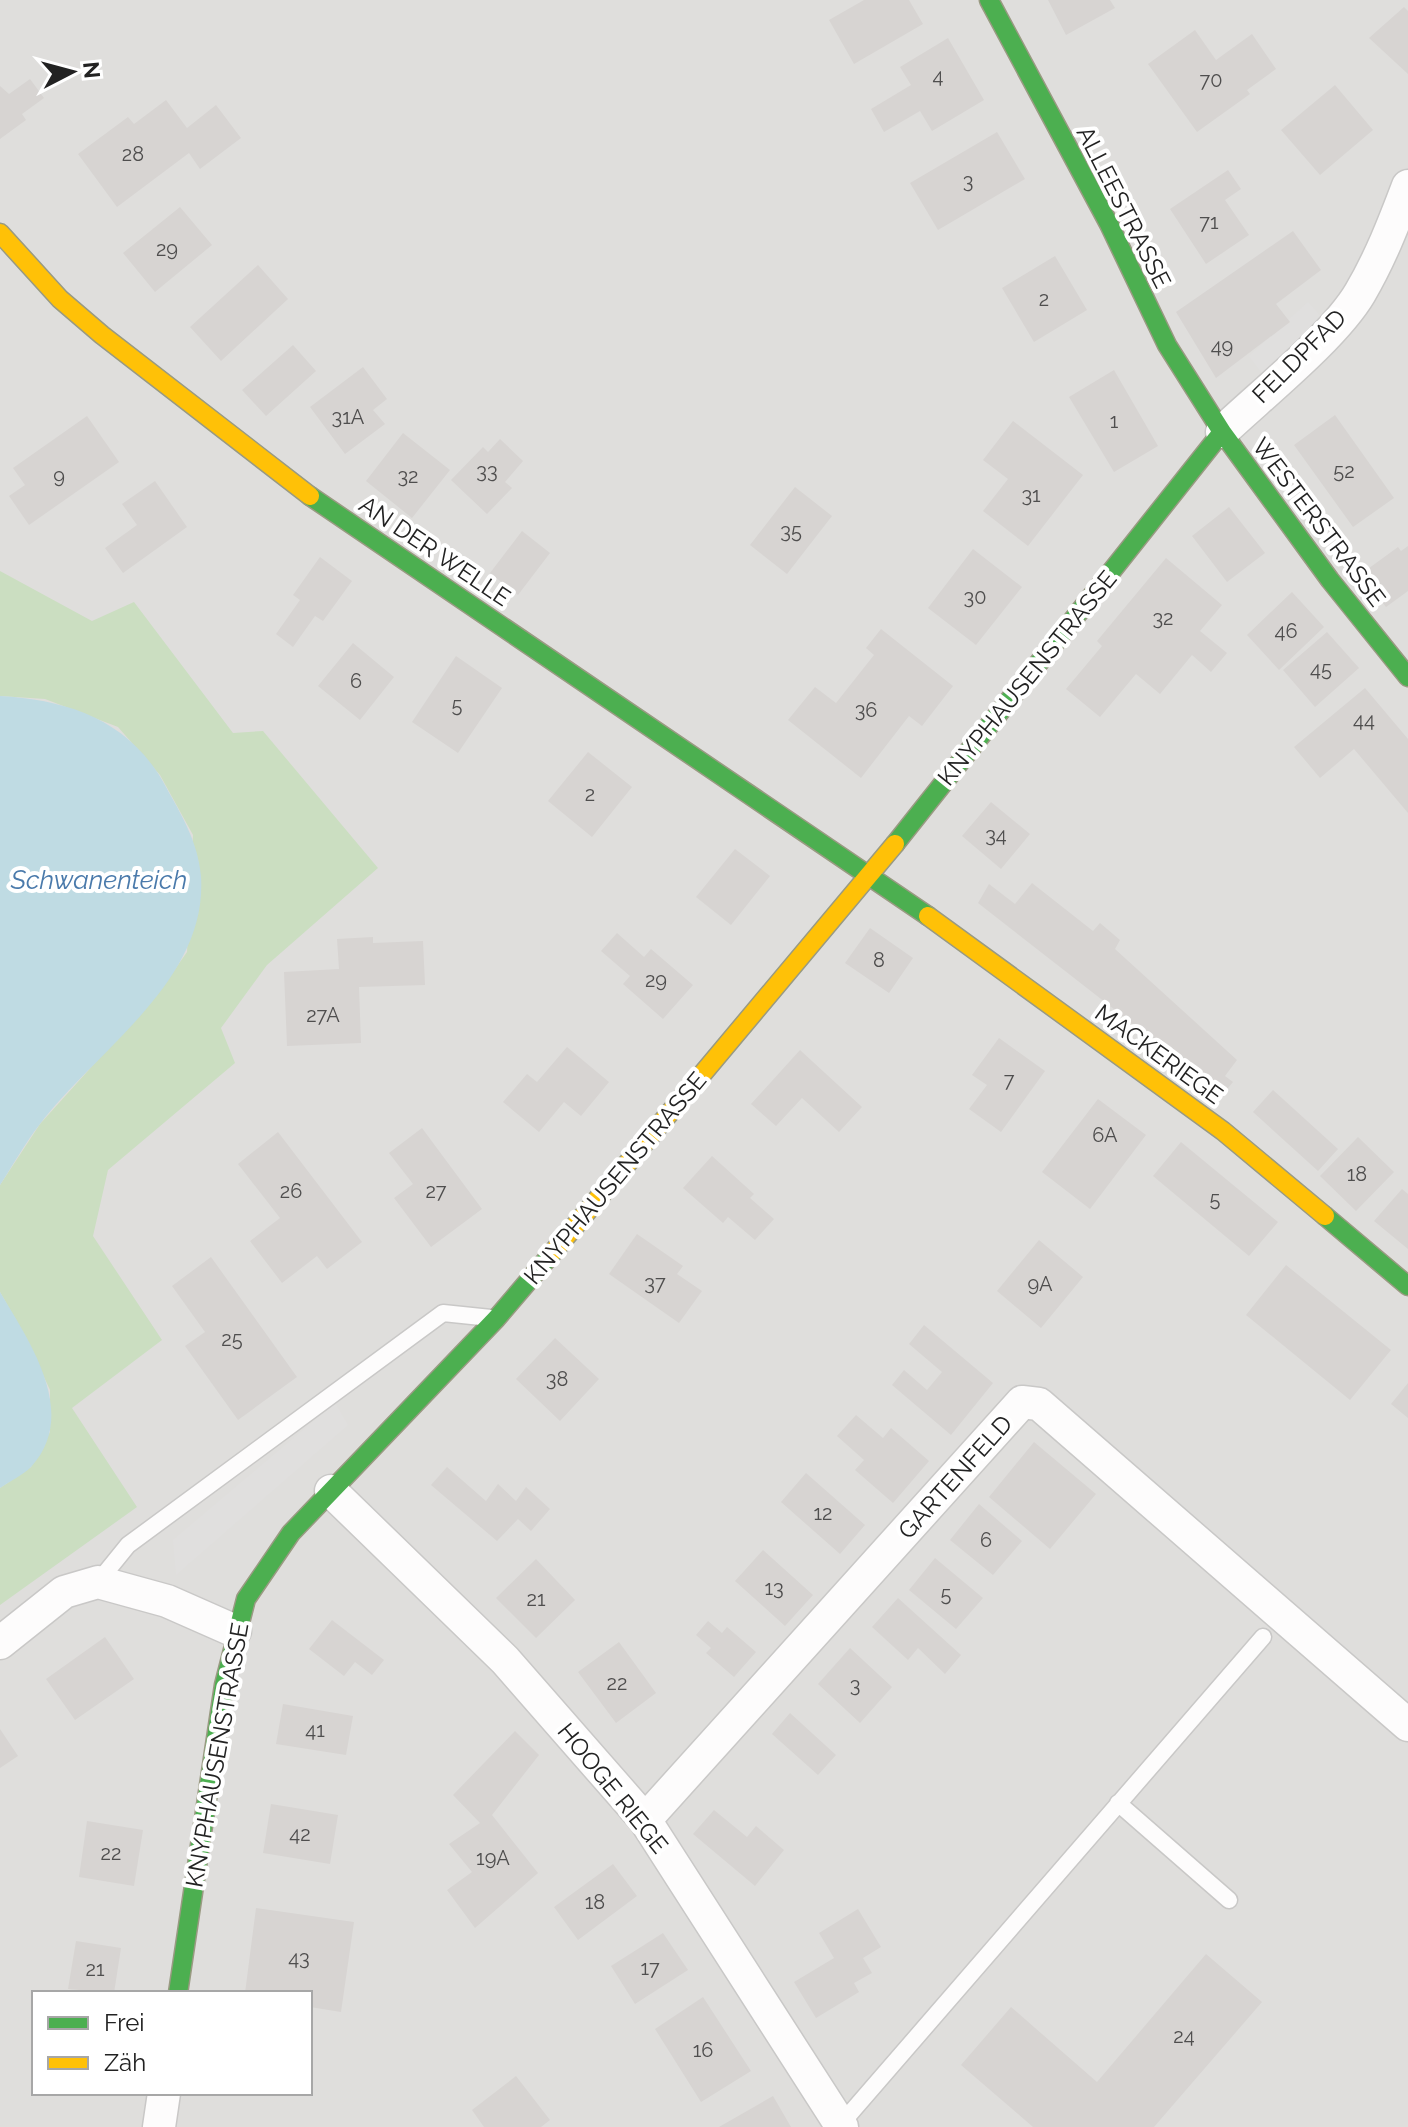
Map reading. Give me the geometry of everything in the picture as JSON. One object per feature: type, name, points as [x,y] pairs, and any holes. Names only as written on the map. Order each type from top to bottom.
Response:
[{"type":"street","name":"ALLEESTRASSE","points":[[989,0],[1109,224],[1167,345],[1222,432]]},
{"type":"street","name":"FELDPFAD","points":[[1222,432],[1333,327],[1359,295],[1387,241],[1408,186]]},
{"type":"street","name":"AN DER WELLE","points":[[0,233],[19,257],[81,317],[294,485],[871,874]]},
{"type":"street","name":"WESTERSTRASSE","points":[[1222,432],[1330,580],[1408,677]]},
{"type":"street","name":"KNYPHAUSENSTRASSE","points":[[178,1991],[235,1631],[246,1599],[291,1533],[496,1319],[871,874],[1222,432]]},
{"type":"street","name":"MACKERIEGE","points":[[871,874],[1223,1131],[1408,1286]]},
{"type":"street","name":"GARTENFELD","points":[[645,1820],[1022,1402],[1039,1404],[1408,1725]]},
{"type":"street","name":"HOOGE RIEGE","points":[[331,1491],[505,1660],[645,1820],[841,2126]]},
{"type":"street","points":[[0,1643],[64,1592],[98,1582],[167,1601],[235,1631]]},
{"type":"street","points":[[159,2127],[164,2095]]},
{"type":"lane","points":[[98,1582],[128,1545],[443,1313],[496,1319]]},
{"type":"lane","points":[[841,2126],[1263,1637]]},
{"type":"lane","points":[[1118,1803],[1229,1900]]},
{"type":"shaded area","points":[[0,0],[1408,0],[1408,2127],[0,2127]]},
{"type":"shaded area","points":[[1308,302],[1324,320],[1268,381],[1249,356]]},
{"type":"shaded area","points":[[335,1403],[348,1425],[176,1575],[173,1540]]},
{"type":"green space","points":[[0,571],[92,621],[134,602],[233,733],[263,731],[378,868],[267,965],[221,1028],[235,1063],[108,1170],[93,1236],[162,1340],[72,1408],[137,1507],[0,1605],[0,1488],[31,1467],[50,1432],[50,1390],[0,1292],[0,1185],[40,1124],[159,992],[187,952],[193,835],[160,775],[118,727],[45,699],[0,696]]},
{"type":"water","name":"Schwanenteich","points":[[0,696],[26,698],[74,709],[117,730],[135,746],[152,764],[183,819],[197,852],[201,876],[198,914],[187,949],[168,981],[144,1012],[63,1096],[24,1146],[0,1185]]},
{"type":"water","points":[[0,1292],[45,1378],[51,1424],[45,1446],[31,1467],[0,1488]]},
{"type":"building","points":[[864,0],[909,0],[923,24],[854,64],[829,20]]},
{"type":"building","points":[[1048,0],[1110,0],[1115,8],[1066,35]]},
{"type":"building","points":[[1404,7],[1408,11],[1408,74],[1369,38]]},
{"type":"building","points":[[1195,30],[1216,60],[1252,34],[1276,69],[1247,90],[1250,94],[1197,132],[1148,64]]},
{"type":"building","points":[[948,38],[984,100],[932,131],[920,111],[884,132],[871,109],[911,85],[900,67]]},
{"type":"building","points":[[30,79],[44,98],[22,114],[26,120],[0,139],[0,86],[9,94]]},
{"type":"building","points":[[1335,85],[1373,130],[1320,175],[1281,130]]},
{"type":"building","points":[[166,100],[187,128],[216,105],[241,138],[200,169],[189,153],[117,207],[78,154],[128,117],[134,124]]},
{"type":"building","points":[[997,132],[1025,179],[938,230],[910,183]]},
{"type":"building","points":[[1228,170],[1241,189],[1225,200],[1249,235],[1206,264],[1170,209]]},
{"type":"building","points":[[180,207],[212,245],[155,292],[123,253]]},
{"type":"building","points":[[1293,231],[1321,270],[1276,304],[1290,322],[1216,378],[1176,312]]},
{"type":"building","points":[[1055,256],[1087,310],[1034,342],[1002,288]]},
{"type":"building","points":[[258,265],[288,299],[221,361],[190,327]]},
{"type":"building","points":[[293,345],[316,371],[266,416],[242,390]]},
{"type":"building","points":[[363,367],[387,399],[373,410],[385,424],[345,454],[310,407]]},
{"type":"building","points":[[1114,370],[1158,446],[1114,472],[1069,397]]},
{"type":"building","points":[[1335,415],[1394,498],[1353,527],[1294,445]]},
{"type":"building","points":[[87,416],[119,462],[29,525],[9,496],[25,485],[13,468]]},
{"type":"building","points":[[1013,421],[1083,475],[1028,546],[983,511],[1008,479],[983,460]]},
{"type":"building","points":[[403,433],[450,470],[412,518],[366,481]]},
{"type":"building","points":[[500,439],[523,461],[505,482],[512,488],[487,514],[451,480],[483,447],[488,452]]},
{"type":"building","points":[[155,481],[187,527],[123,573],[105,548],[137,525],[122,504]]},
{"type":"building","points":[[795,487],[832,516],[787,574],[750,545]]},
{"type":"building","points":[[1229,507],[1265,553],[1227,582],[1192,536]]},
{"type":"building","points":[[522,531],[550,553],[518,595],[490,573]]},
{"type":"building","points":[[1408,546],[1408,591],[1386,607],[1361,574],[1398,547],[1401,551]]},
{"type":"building","points":[[973,549],[1022,587],[976,645],[928,608]]},
{"type":"building","points":[[320,557],[352,581],[323,621],[315,616],[293,647],[276,634],[300,600],[293,595]]},
{"type":"building","points":[[1166,558],[1222,605],[1200,631],[1227,653],[1211,672],[1192,655],[1160,694],[1136,674],[1100,717],[1066,689],[1102,646],[1097,641]]},
{"type":"building","points":[[1292,592],[1324,627],[1279,670],[1247,635]]},
{"type":"building","points":[[881,629],[953,686],[922,726],[909,716],[861,778],[788,720],[815,687],[836,703],[874,655],[866,648]]},
{"type":"building","points":[[1327,632],[1359,668],[1315,707],[1283,670]]},
{"type":"building","points":[[353,643],[394,677],[360,720],[318,686]]},
{"type":"building","points":[[456,656],[502,688],[458,753],[412,722]]},
{"type":"building","points":[[1365,688],[1408,739],[1408,813],[1354,749],[1320,778],[1294,747]]},
{"type":"building","points":[[588,752],[632,787],[592,837],[548,801]]},
{"type":"building","points":[[991,802],[1030,834],[1001,869],[962,836]]},
{"type":"building","points":[[735,849],[770,876],[731,925],[696,897]]},
{"type":"building","points":[[1032,883],[1093,931],[1100,923],[1120,940],[1115,949],[1237,1060],[1225,1076],[1233,1082],[1219,1099],[1119,1013],[978,903],[989,884],[1015,904]]},
{"type":"building","points":[[870,928],[913,958],[889,993],[845,963]]},
{"type":"building","points":[[617,933],[644,957],[651,949],[693,985],[663,1019],[623,984],[630,976],[601,951]]},
{"type":"building","points":[[373,937],[373,943],[423,941],[425,985],[359,987],[361,1043],[287,1046],[284,972],[339,969],[337,939]]},
{"type":"building","points":[[999,1038],[1045,1071],[1001,1132],[969,1109],[987,1085],[972,1075]]},
{"type":"building","points":[[567,1047],[609,1082],[581,1116],[564,1102],[539,1132],[503,1102],[527,1074],[537,1082]]},
{"type":"building","points":[[800,1050],[862,1107],[839,1132],[802,1098],[776,1126],[751,1104]]},
{"type":"building","points":[[1273,1090],[1338,1149],[1318,1171],[1253,1112]]},
{"type":"building","points":[[1098,1099],[1146,1135],[1090,1209],[1042,1172]]},
{"type":"building","points":[[422,1128],[482,1209],[431,1247],[394,1198],[413,1184],[389,1153]]},
{"type":"building","points":[[278,1132],[362,1242],[327,1269],[317,1256],[282,1283],[250,1241],[280,1218],[238,1164]]},
{"type":"building","points":[[1358,1137],[1394,1172],[1356,1211],[1320,1176]]},
{"type":"building","points":[[1181,1142],[1278,1222],[1249,1256],[1153,1176]]},
{"type":"building","points":[[712,1156],[754,1194],[750,1198],[774,1219],[755,1240],[728,1217],[723,1223],[683,1188]]},
{"type":"building","points":[[1402,1189],[1408,1194],[1408,1249],[1374,1221]]},
{"type":"building","points":[[637,1234],[683,1266],[677,1274],[702,1291],[679,1323],[609,1274]]},
{"type":"building","points":[[1039,1240],[1083,1277],[1041,1328],[997,1291]]},
{"type":"building","points":[[211,1257],[297,1377],[238,1420],[185,1346],[205,1332],[172,1286]]},
{"type":"building","points":[[1286,1265],[1391,1350],[1350,1400],[1246,1315]]},
{"type":"building","points":[[924,1325],[993,1383],[951,1435],[892,1385],[904,1370],[927,1390],[942,1372],[909,1344]]},
{"type":"building","points":[[555,1338],[599,1379],[560,1421],[516,1379]]},
{"type":"building","points":[[1408,1383],[1408,1418],[1391,1404]]},
{"type":"building","points":[[856,1415],[883,1438],[891,1428],[929,1461],[893,1503],[855,1470],[864,1460],[837,1436]]},
{"type":"building","points":[[1034,1442],[1096,1494],[1050,1549],[989,1497]]},
{"type":"building","points":[[447,1467],[486,1501],[498,1484],[516,1501],[526,1487],[550,1509],[531,1531],[518,1519],[497,1541],[431,1485]]},
{"type":"building","points":[[806,1473],[865,1525],[840,1554],[781,1502]]},
{"type":"building","points":[[979,1504],[1022,1541],[993,1575],[950,1540]]},
{"type":"building","points":[[763,1550],[813,1595],[785,1626],[735,1581]]},
{"type":"building","points":[[935,1558],[983,1598],[956,1629],[909,1590]]},
{"type":"building","points":[[536,1559],[575,1600],[536,1638],[496,1598]]},
{"type":"building","points":[[898,1598],[961,1655],[945,1674],[918,1648],[908,1660],[872,1627]]},
{"type":"building","points":[[332,1620],[384,1660],[372,1675],[355,1662],[344,1676],[309,1649]]},
{"type":"building","points":[[708,1621],[722,1633],[727,1627],[756,1652],[734,1677],[706,1653],[711,1648],[696,1635]]},
{"type":"building","points":[[105,1637],[134,1679],[75,1720],[46,1679]]},
{"type":"building","points":[[619,1642],[656,1693],[616,1723],[578,1672]]},
{"type":"building","points":[[850,1648],[892,1687],[860,1723],[818,1684]]},
{"type":"building","points":[[283,1704],[353,1716],[346,1755],[276,1744]]},
{"type":"building","points":[[790,1713],[836,1755],[818,1775],[772,1734]]},
{"type":"building","points":[[0,1729],[18,1756],[0,1768]]},
{"type":"building","points":[[515,1731],[539,1755],[492,1815],[538,1873],[475,1928],[447,1890],[472,1872],[449,1844],[480,1823],[453,1795]]},
{"type":"building","points":[[271,1804],[338,1815],[330,1864],[263,1853]]},
{"type":"building","points":[[714,1810],[747,1837],[756,1826],[784,1850],[755,1886],[693,1834]]},
{"type":"building","points":[[87,1821],[143,1830],[134,1886],[79,1877]]},
{"type":"building","points":[[613,1864],[637,1896],[578,1940],[554,1907]]},
{"type":"building","points":[[256,1908],[354,1922],[341,2012],[312,2007],[312,1991],[245,1991]]},
{"type":"building","points":[[858,1909],[881,1947],[863,1958],[872,1973],[854,1983],[859,1992],[816,2018],[794,1982],[834,1958],[819,1933]]},
{"type":"building","points":[[663,1933],[688,1970],[635,2004],[611,1966]]},
{"type":"building","points":[[76,1941],[121,1948],[114,1991],[68,1989]]},
{"type":"building","points":[[1206,1954],[1262,2002],[1154,2127],[1033,2127],[961,2065],[1011,2007],[1097,2082]]},
{"type":"building","points":[[703,1997],[751,2071],[701,2102],[655,2029]]},
{"type":"building","points":[[516,2076],[550,2120],[541,2127],[484,2127],[472,2110]]},
{"type":"building","points":[[773,2096],[791,2127],[719,2127]]},
{"type":"traffic: fast","points":[[989,0],[1109,224],[1167,345],[1222,432],[1330,580],[1408,677]]},
{"type":"traffic: fast","points":[[895,844],[1222,432]]},
{"type":"traffic: fast","points":[[310,496],[928,916]]},
{"type":"traffic: fast","points":[[1325,1216],[1408,1286]]},
{"type":"traffic: fast","points":[[178,1991],[224,1685],[246,1599],[291,1533],[496,1319],[554,1251]]},
{"type":"traffic: slow","points":[[0,233],[60,299],[102,335],[310,496]]},
{"type":"traffic: slow","points":[[554,1251],[895,844]]},
{"type":"traffic: slow","points":[[928,916],[1223,1131],[1325,1216]]}]
